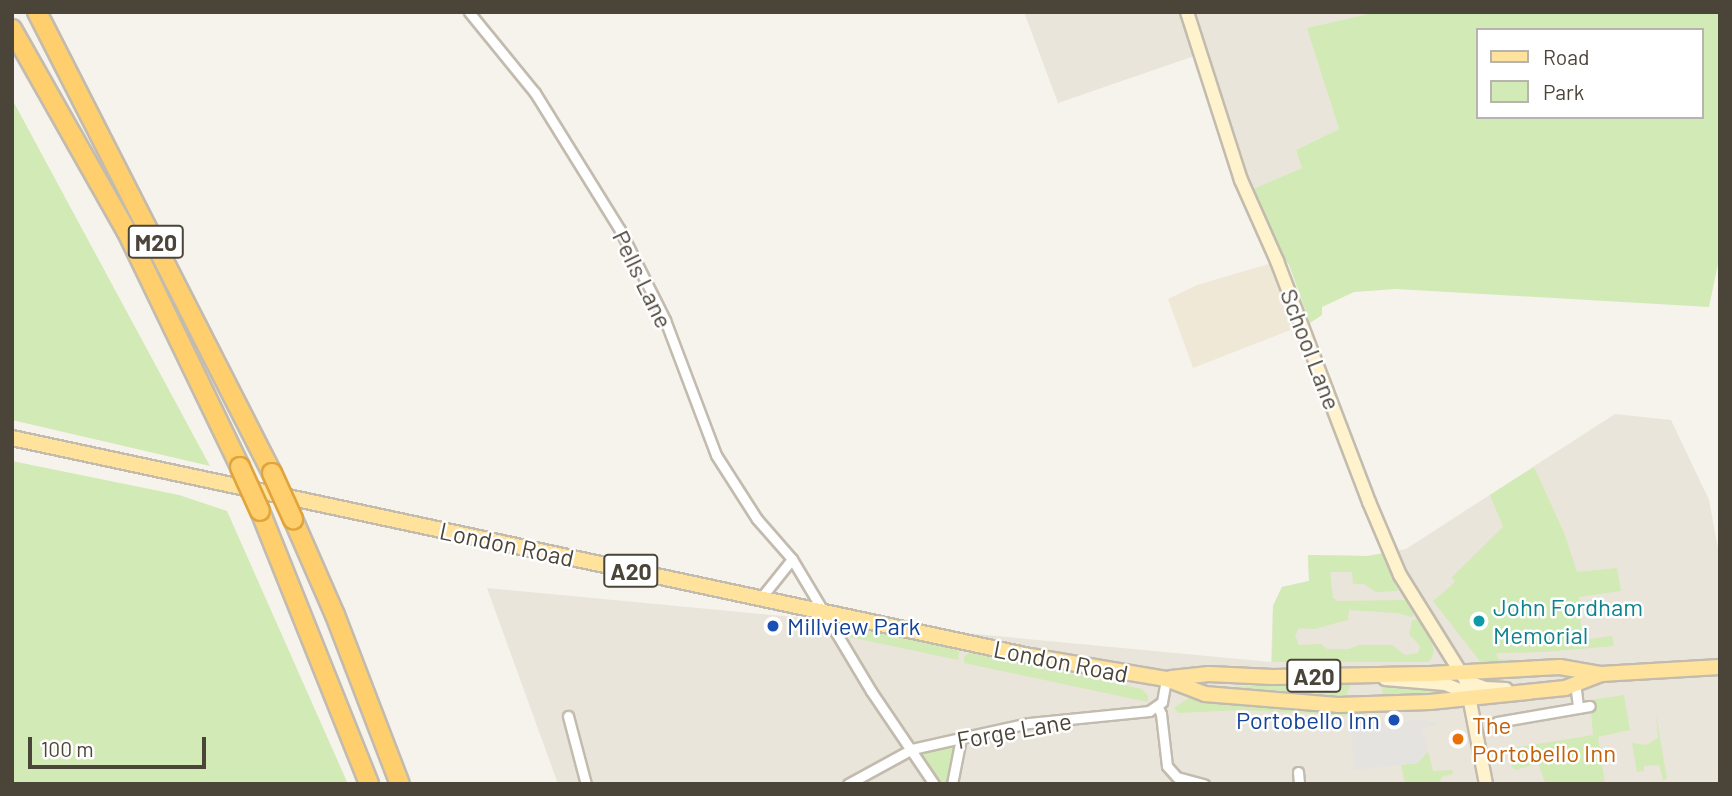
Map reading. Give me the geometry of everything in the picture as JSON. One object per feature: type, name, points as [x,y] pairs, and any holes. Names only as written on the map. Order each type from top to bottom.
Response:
[{"type":"highway","name":"M20","points":[[37,12],[272,473],[335,615],[400,784]]},
{"type":"highway","name":"M20","points":[[12,29],[127,232],[240,467],[369,784]]},
{"type":"main road","name":"London Road","points":[[12,438],[824,613],[1030,656],[1166,679],[1205,694],[1285,703],[1362,705],[1467,687],[1560,667],[1571,681]]},
{"type":"main road","name":"London Road","points":[[1166,679],[1209,674],[1364,676],[1467,687],[1571,681],[1601,674],[1720,667]]},
{"type":"street","name":"Pells Lane","points":[[469,12],[535,93],[620,230],[665,320],[716,455],[757,519],[792,559],[934,784]]},
{"type":"street","name":"School Lane","points":[[1187,12],[1241,180],[1277,261],[1369,502],[1400,575],[1467,687]]},
{"type":"street","points":[[760,599],[792,559]]},
{"type":"street","points":[[1364,676],[1467,687],[1486,784]]},
{"type":"street","points":[[1166,679],[1164,698],[1158,707],[1167,766],[1183,780],[1204,784]]},
{"type":"street","points":[[1571,681],[1578,708]]},
{"type":"street","points":[[1497,722],[1590,706]]},
{"type":"street","name":"Forge Lane","points":[[848,784],[912,750],[1012,726],[1140,713],[1158,707]]},
{"type":"street","points":[[568,716],[586,784]]},
{"type":"street","points":[[952,784],[961,738]]},
{"type":"street","points":[[1298,772],[1299,784]]},
{"type":"shaded area","points":[[1024,12],[1376,12],[1308,28],[1339,129],[1296,150],[1303,168],[1253,189],[1246,177],[1206,52],[1058,103]]},
{"type":"shaded area","points":[[1272,263],[1285,311],[1293,329],[1193,368],[1168,299],[1197,285]]},
{"type":"shaded area","points":[[1615,414],[1671,420],[1709,500],[1720,559],[1720,784],[558,784],[487,588],[1271,662],[1273,606],[1282,587],[1309,581],[1308,555],[1368,556],[1406,549]]},
{"type":"shaded area","points":[[1419,720],[1439,723],[1422,730],[1428,751],[1418,763],[1354,770],[1351,726]]},
{"type":"green space","points":[[1376,12],[1720,12],[1720,254],[1709,307],[1396,289],[1354,292],[1322,307],[1322,315],[1310,323],[1289,265],[1282,256],[1253,189],[1302,168],[1296,150],[1339,129],[1307,28]]},
{"type":"green space","points":[[12,99],[210,466],[12,420]]},
{"type":"green space","points":[[12,461],[179,495],[227,511],[348,784],[12,784]]},
{"type":"green space","points":[[1534,467],[1565,535],[1577,572],[1617,568],[1621,591],[1579,597],[1582,640],[1612,636],[1614,646],[1496,653],[1498,659],[1515,660],[1502,666],[1482,664],[1433,601],[1455,582],[1452,577],[1503,527],[1490,495]]},
{"type":"green space","points":[[1384,553],[1398,591],[1376,592],[1364,584],[1353,584],[1352,572],[1330,572],[1333,598],[1338,601],[1410,600],[1415,612],[1412,617],[1397,613],[1349,610],[1348,620],[1314,629],[1299,628],[1295,636],[1299,645],[1321,644],[1327,649],[1349,649],[1359,645],[1392,645],[1405,655],[1418,653],[1420,646],[1409,634],[1412,621],[1420,617],[1431,638],[1434,652],[1428,662],[1272,662],[1273,606],[1282,587],[1309,581],[1308,555],[1368,556]]},
{"type":"green space","points":[[846,626],[952,648],[959,652],[958,660],[845,636],[843,629]]},
{"type":"green space","points":[[969,652],[1142,689],[1148,696],[1148,702],[964,663],[964,657]]},
{"type":"green space","points":[[1352,681],[1346,696],[1232,687]]},
{"type":"green space","points":[[1382,682],[1447,690],[1444,694],[1383,698]]},
{"type":"green space","points":[[1624,695],[1630,730],[1598,737],[1605,784],[1542,784],[1545,782],[1538,763],[1516,770],[1512,767],[1508,749],[1593,735],[1590,700]]},
{"type":"green space","points":[[1189,698],[1340,711],[1349,716],[1243,710],[1178,713],[1174,708]]},
{"type":"green space","points":[[1656,714],[1667,779],[1663,780],[1659,765],[1644,766],[1644,771],[1637,772],[1632,743],[1646,745],[1658,738]]},
{"type":"green space","points":[[950,745],[954,749],[948,784],[938,784],[921,754],[930,749]]},
{"type":"green space","points":[[1428,751],[1433,771],[1452,770],[1453,774],[1441,777],[1440,784],[1405,784],[1401,765],[1418,763]]},
{"type":"place","name":"John Fordham Memorial","points":[[1479,621]]},
{"type":"place","name":"Millview Park","points":[[773,626]]},
{"type":"place","name":"Portobello Inn","points":[[1394,720]]},
{"type":"place","name":"The Portobello Inn","points":[[1458,739]]}]
